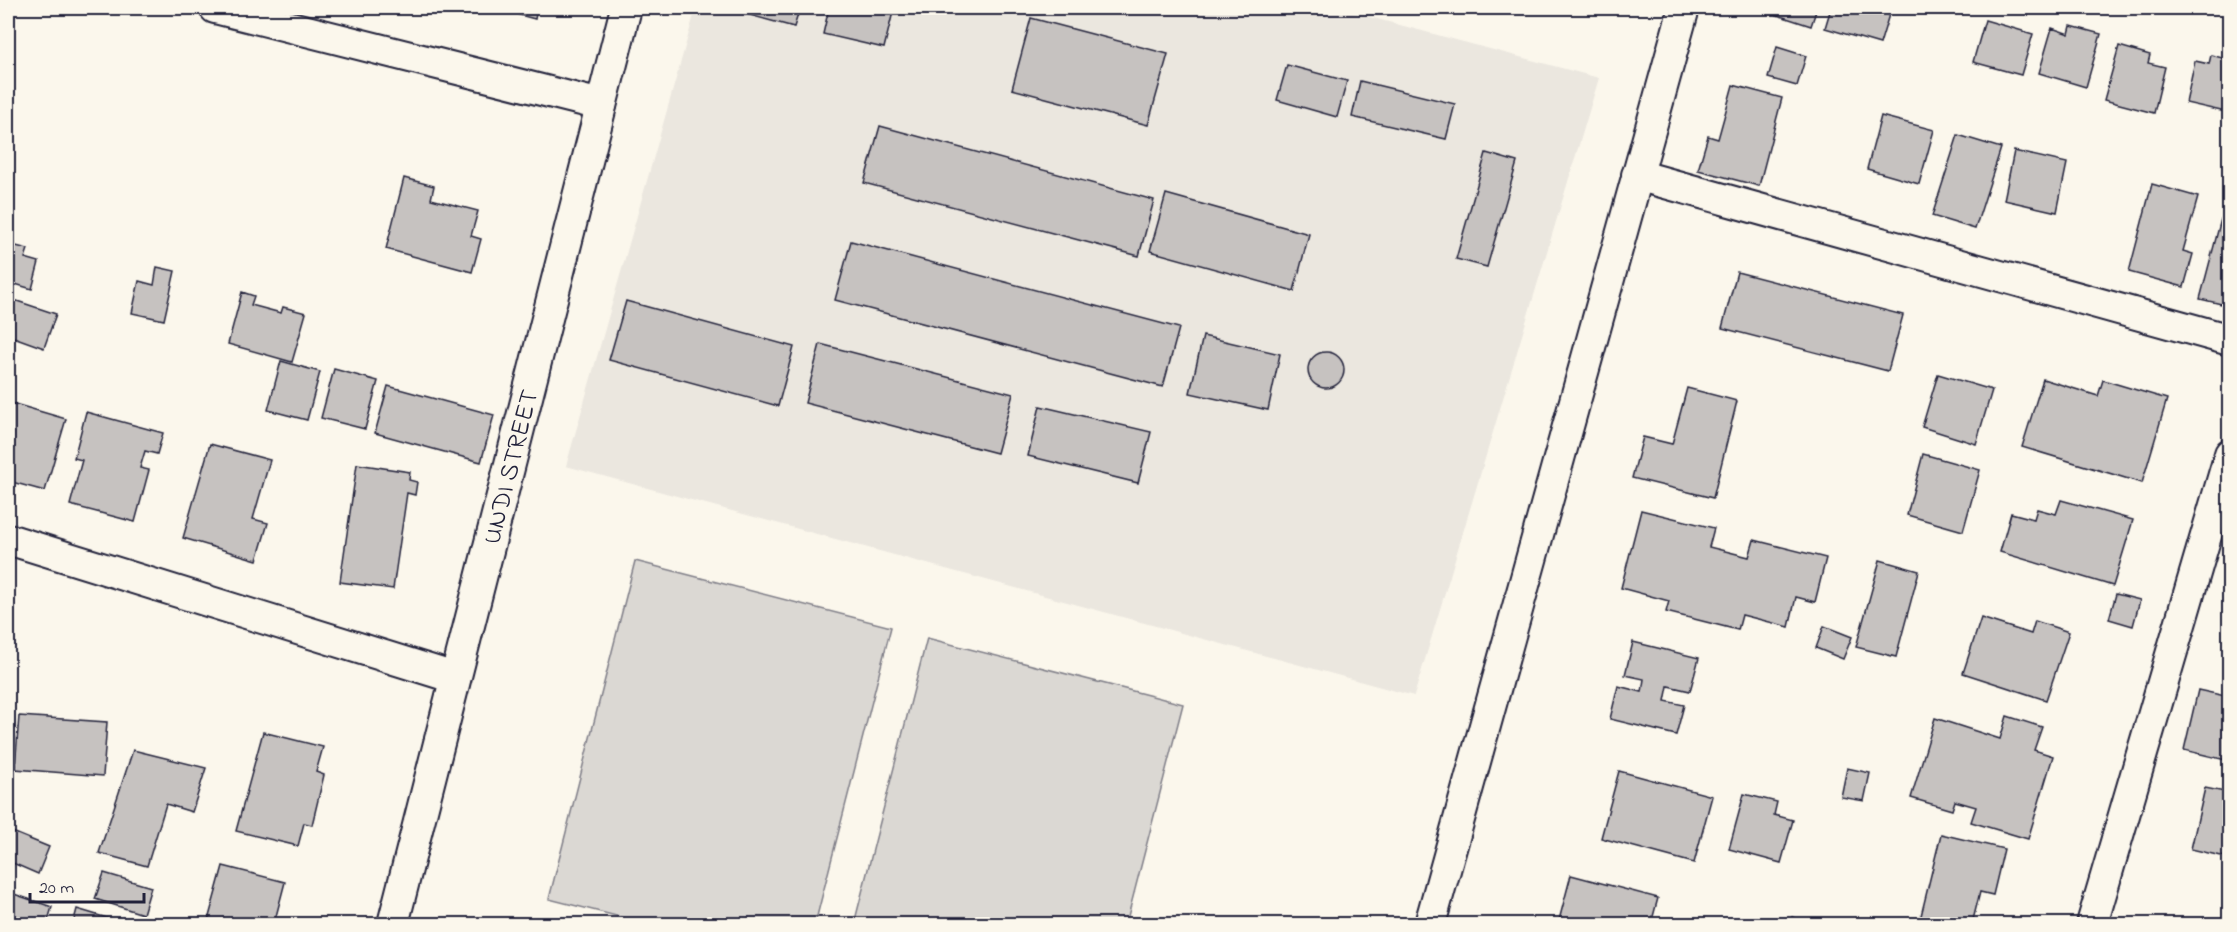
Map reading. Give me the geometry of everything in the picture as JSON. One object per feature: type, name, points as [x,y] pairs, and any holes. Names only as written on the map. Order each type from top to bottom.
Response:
[{"type":"street","points":[[214,8],[601,105]]},
{"type":"street","name":"UNDI STREET","points":[[393,924],[626,8]]},
{"type":"street","points":[[1430,924],[1684,8]]},
{"type":"street","points":[[1637,175],[2229,340]]},
{"type":"street","points":[[2092,924],[2229,454]]},
{"type":"street","points":[[8,538],[455,678]]},
{"type":"shaded area","points":[[696,8],[1336,8],[1599,78],[1414,696],[566,466]]},
{"type":"shaded area","points":[[635,561],[891,627],[815,924],[648,924],[549,899]]},
{"type":"shaded area","points":[[927,638],[1183,704],[1126,924],[854,924]]},
{"type":"building","points":[[493,8],[537,8],[535,19]]},
{"type":"building","points":[[731,8],[800,8],[794,27],[731,10]]},
{"type":"building","points":[[829,8],[894,8],[884,48],[823,34]]},
{"type":"building","points":[[1772,8],[1817,8],[1811,26],[1771,13]]},
{"type":"building","points":[[1831,8],[1891,8],[1880,44],[1825,28]]},
{"type":"building","points":[[1031,18],[1168,54],[1148,125],[1012,89]]},
{"type":"building","points":[[1985,20],[2033,34],[2021,75],[1973,62]]},
{"type":"building","points":[[2071,26],[2101,34],[2086,87],[2039,73],[2052,28],[2069,34]]},
{"type":"building","points":[[2119,46],[2150,55],[2148,63],[2165,67],[2154,113],[2104,100]]},
{"type":"building","points":[[1777,47],[1806,56],[1797,86],[1768,78]]},
{"type":"building","points":[[2211,55],[2230,60],[2230,113],[2186,103],[2195,61],[2209,64]]},
{"type":"building","points":[[1287,65],[1347,81],[1337,117],[1277,100]]},
{"type":"building","points":[[1360,81],[1455,104],[1446,139],[1352,117]]},
{"type":"building","points":[[1733,85],[1782,98],[1759,186],[1698,170],[1708,136],[1718,139]]},
{"type":"building","points":[[1881,116],[1934,130],[1919,184],[1867,169]]},
{"type":"building","points":[[880,126],[1154,200],[1139,256],[864,183]]},
{"type":"building","points":[[1958,135],[2001,148],[1975,229],[1932,216]]},
{"type":"building","points":[[2014,151],[2067,163],[2057,212],[2004,200]]},
{"type":"building","points":[[1486,153],[1517,162],[1487,267],[1456,259]]},
{"type":"building","points":[[404,178],[434,186],[431,199],[478,211],[471,236],[481,239],[472,272],[386,249]]},
{"type":"building","points":[[2152,184],[2198,197],[2183,251],[2193,254],[2184,287],[2129,272]]},
{"type":"building","points":[[1166,194],[1309,234],[1294,291],[1150,251]]},
{"type":"building","points":[[2221,219],[2230,222],[2230,306],[2200,299]]},
{"type":"building","points":[[851,241],[1179,328],[1163,387],[835,300]]},
{"type":"building","points":[[8,244],[28,249],[25,258],[39,262],[32,289],[8,282]]},
{"type":"building","points":[[157,267],[175,271],[164,320],[132,313],[139,281],[154,285]]},
{"type":"building","points":[[1737,272],[1903,315],[1888,371],[1722,328]]},
{"type":"building","points":[[242,292],[254,296],[251,305],[281,313],[283,307],[306,313],[292,362],[228,344]]},
{"type":"building","points":[[8,298],[56,314],[44,348],[8,335]]},
{"type":"building","points":[[626,301],[794,347],[778,406],[609,360]]},
{"type":"building","points":[[1203,336],[1280,354],[1268,410],[1190,393]]},
{"type":"building","points":[[820,344],[1013,394],[997,453],[805,403]]},
{"type":"building","points":[[1326,352],[1339,357],[1344,370],[1339,383],[1326,388],[1313,383],[1308,370],[1313,357]]},
{"type":"building","points":[[281,361],[320,372],[307,420],[268,410]]},
{"type":"building","points":[[334,369],[378,381],[365,429],[321,418]]},
{"type":"building","points":[[1938,374],[1992,390],[1976,444],[1922,427]]},
{"type":"building","points":[[2043,379],[2098,396],[2103,380],[2167,399],[2142,483],[2022,447]]},
{"type":"building","points":[[388,386],[494,415],[481,462],[375,433]]},
{"type":"building","points":[[1687,388],[1737,401],[1713,498],[1632,478],[1643,437],[1672,444]]},
{"type":"building","points":[[8,402],[66,419],[45,491],[8,481]]},
{"type":"building","points":[[1040,406],[1151,432],[1138,483],[1028,456]]},
{"type":"building","points":[[86,412],[163,433],[157,454],[145,451],[140,468],[149,470],[135,522],[70,505],[82,460],[74,458]]},
{"type":"building","points":[[210,444],[270,460],[253,519],[268,523],[257,560],[183,538]]},
{"type":"building","points":[[1923,454],[1980,470],[1963,531],[1907,515]]},
{"type":"building","points":[[357,464],[410,472],[409,480],[417,482],[415,495],[407,493],[393,589],[340,582]]},
{"type":"building","points":[[2061,500],[2133,520],[2113,586],[2000,552],[2011,513],[2034,519],[2037,509],[2056,514]]},
{"type":"building","points":[[1641,510],[1714,528],[1709,547],[1749,557],[1754,540],[1826,558],[1815,602],[1796,597],[1789,627],[1742,615],[1738,630],[1666,612],[1669,601],[1621,588]]},
{"type":"building","points":[[1880,560],[1919,571],[1896,657],[1856,647]]},
{"type":"building","points":[[2116,594],[2140,600],[2133,626],[2109,619]]},
{"type":"building","points":[[1981,618],[2031,634],[2035,621],[2069,632],[2046,700],[1963,673]]},
{"type":"building","points":[[1824,626],[1852,637],[1843,659],[1816,648]]},
{"type":"building","points":[[1633,642],[1699,658],[1690,691],[1668,686],[1665,701],[1684,705],[1676,735],[1610,719],[1618,686],[1642,692],[1644,679],[1625,675]]},
{"type":"building","points":[[2198,690],[2230,697],[2230,761],[2184,750]]},
{"type":"building","points":[[19,716],[107,722],[103,776],[15,769]]},
{"type":"building","points":[[2007,716],[2042,727],[2034,750],[2053,756],[2028,839],[1971,822],[1976,807],[1955,801],[1952,810],[1911,798],[1935,718],[2000,739]]},
{"type":"building","points":[[263,732],[323,747],[316,772],[324,775],[312,825],[304,823],[298,846],[236,831]]},
{"type":"building","points":[[133,750],[206,768],[192,812],[166,804],[147,866],[99,853]]},
{"type":"building","points":[[1847,768],[1870,773],[1864,801],[1841,797]]},
{"type":"building","points":[[1619,771],[1712,796],[1694,863],[1601,838]]},
{"type":"building","points":[[2205,788],[2230,793],[2230,858],[2191,849]]},
{"type":"building","points":[[1744,794],[1777,802],[1774,815],[1793,820],[1781,863],[1729,849]]},
{"type":"building","points":[[10,831],[49,847],[38,874],[8,861]]},
{"type":"building","points":[[1941,834],[2004,849],[1993,895],[1980,892],[1972,924],[1919,924]]},
{"type":"building","points":[[223,866],[285,882],[274,924],[207,924]]},
{"type":"building","points":[[104,873],[151,887],[143,914],[95,899]]},
{"type":"building","points":[[1571,875],[1658,898],[1651,924],[1558,924]]},
{"type":"building","points":[[8,892],[52,907],[47,924],[8,924]]},
{"type":"building","points":[[77,909],[127,924],[73,924]]},
{"type":"building","points":[[1792,917],[1810,924],[1789,924]]}]
